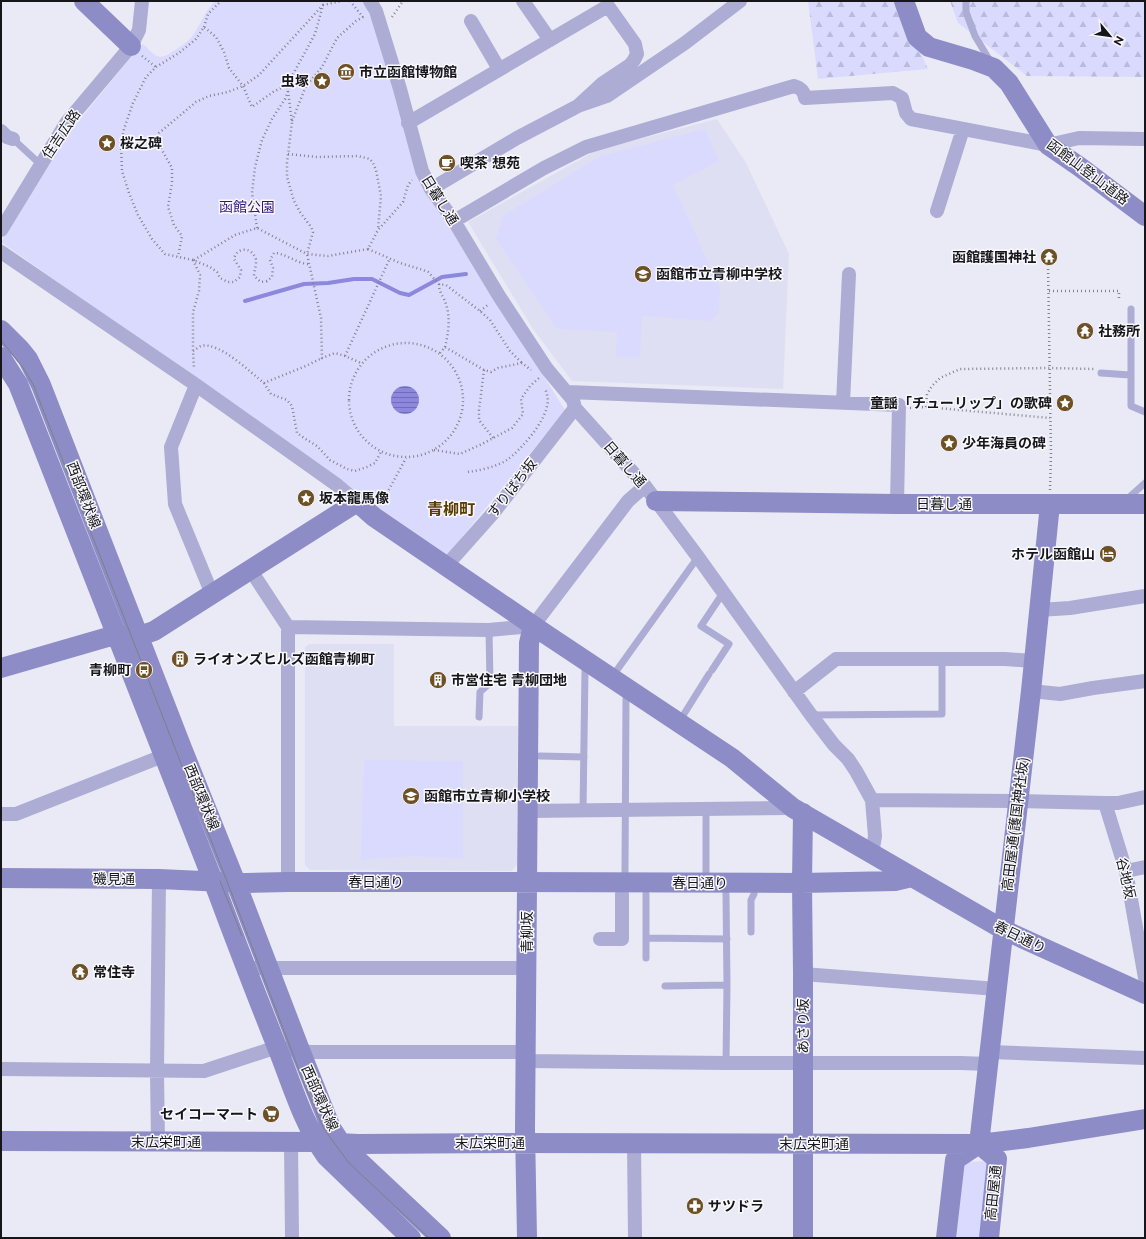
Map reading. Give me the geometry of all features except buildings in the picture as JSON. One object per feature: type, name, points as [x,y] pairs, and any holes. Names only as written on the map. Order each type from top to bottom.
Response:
[{"type":"street","points":[[84,1],[131,46]]},
{"type":"street","name":"住吉広路","points":[[1,230],[67,122],[131,46],[138,30],[142,1]]},
{"type":"street","points":[[522,1],[550,40]]},
{"type":"street","points":[[431,189],[517,138],[578,106],[607,96],[685,43],[740,1]]},
{"type":"street","name":"函館山登山道路","points":[[904,1],[917,37],[930,47],[994,68],[1009,83],[1048,145],[1145,216]]},
{"type":"street","points":[[408,123],[550,40],[606,4],[635,44],[637,54],[630,65],[603,83],[578,106]]},
{"type":"street","name":"日暮し通","points":[[373,6],[400,89],[422,171],[431,189],[454,221],[521,331],[547,369],[568,392],[573,400],[575,408],[650,493],[745,503],[897,504],[1050,495],[1123,504],[1145,504]]},
{"type":"street","points":[[471,21],[499,70]]},
{"type":"street","points":[[454,221],[544,168],[586,147],[794,86],[799,87],[802,90],[804,98],[893,93],[902,98],[906,113],[911,119],[1048,145],[1079,138],[1145,139]]},
{"type":"street","points":[[936,211],[963,129]]},
{"type":"street","points":[[1,131],[13,139]]},
{"type":"street","points":[[1,252],[196,385],[337,485],[374,517],[533,626],[732,758],[798,811],[912,877]]},
{"type":"street","points":[[843,403],[849,274]]},
{"type":"street","name":"西部環状線","points":[[1,330],[28,359],[41,385],[139,636],[174,752],[225,882],[268,968],[331,1128],[341,1143],[441,1238]]},
{"type":"street","points":[[3,364],[20,349]]},
{"type":"street","name":"西部環状線","points":[[3,364],[18,384],[117,637],[174,752]]},
{"type":"street","points":[[196,385],[171,447],[175,504],[212,594]]},
{"type":"street","points":[[568,392],[899,405],[897,504]]},
{"type":"street","name":"すりばち坂","points":[[446,566],[494,512],[575,408]]},
{"type":"street","points":[[288,627],[489,630],[533,626],[628,501],[650,493],[698,557],[811,715],[834,746],[848,759],[856,771],[872,800],[875,836],[872,854]]},
{"type":"street","name":"高田屋通(護国神社坂)","points":[[979,1144],[1004,930],[1017,801],[1031,691],[1050,495]]},
{"type":"street","points":[[1,668],[108,637],[139,636],[154,631],[357,502]]},
{"type":"street","points":[[250,569],[288,627],[288,882]]},
{"type":"street","points":[[1039,610],[1070,608],[1145,596]]},
{"type":"street","name":"青柳坂","points":[[527,1238],[526,1057],[529,811],[529,643],[533,626]]},
{"type":"street","points":[[794,692],[836,659],[1005,659],[1033,661]]},
{"type":"street","points":[[1031,691],[1060,694],[1145,681]]},
{"type":"street","points":[[1,814],[16,814],[174,752]]},
{"type":"street","points":[[872,800],[1118,803],[1145,797]]},
{"type":"street","name":"谷地坂","points":[[1105,803],[1126,871],[1145,978]]},
{"type":"street","points":[[529,811],[706,809],[798,811]]},
{"type":"street","name":"あさり坂","points":[[798,811],[802,884],[803,1238]]},
{"type":"street","points":[[1126,871],[1145,867]]},
{"type":"street","name":"春日通り","points":[[225,882],[802,884],[895,881],[912,877],[1004,930],[1145,994]]},
{"type":"street","name":"磯見通","points":[[1,878],[159,879],[225,882]]},
{"type":"street","points":[[158,1142],[157,1072],[159,879]]},
{"type":"street","name":"西部環状線","points":[[225,882],[246,968],[303,1114],[316,1142],[339,1170],[411,1238]]},
{"type":"street","points":[[600,939],[622,939],[622,894]]},
{"type":"street","points":[[246,968],[527,968]]},
{"type":"street","points":[[803,974],[996,989]]},
{"type":"street","points":[[1,1070],[157,1072],[204,1071],[277,1047],[310,1052],[726,1063],[960,1062],[989,1058],[1145,1058]]},
{"type":"street","name":"末広栄町通","points":[[1,1141],[316,1142],[358,1144],[979,1144],[1145,1120]]},
{"type":"street","points":[[291,1142],[292,1238]]},
{"type":"street","points":[[634,1143],[634,1238]]},
{"type":"street","points":[[946,1238],[955,1160],[979,1144]]},
{"type":"street","name":"高田屋通","points":[[979,1144],[997,1159],[989,1238]]},
{"type":"lane","points":[[966,1],[966,12],[976,36],[994,68]]},
{"type":"lane","points":[[13,139],[40,164]]},
{"type":"lane","points":[[1131,309],[1130,406],[1145,412]]},
{"type":"lane","points":[[1101,372],[1130,375]]},
{"type":"lane","points":[[1123,504],[1145,483]]},
{"type":"lane","points":[[617,670],[698,557]]},
{"type":"lane","points":[[684,714],[729,644],[701,626],[723,593]]},
{"type":"lane","points":[[479,717],[480,692],[490,683],[489,630]]},
{"type":"lane","points":[[811,715],[942,714],[942,659]]},
{"type":"lane","points":[[583,811],[585,671]]},
{"type":"lane","points":[[625,872],[626,698]]},
{"type":"lane","points":[[540,756],[584,757]]},
{"type":"lane","points":[[706,809],[706,873]]},
{"type":"lane","points":[[646,894],[646,958]]},
{"type":"lane","points":[[726,894],[726,1063]]},
{"type":"lane","points":[[752,932],[751,900],[754,894]]},
{"type":"lane","points":[[646,938],[727,939]]},
{"type":"lane","points":[[665,986],[727,985]]},
{"type":"path","points":[[221,1],[208,14],[204,27],[196,39],[179,53],[156,67],[146,77],[133,103],[124,129],[121,144],[122,171],[129,193],[138,214],[152,239],[165,254],[193,260],[214,269],[220,278],[231,282],[237,280],[241,274],[241,270],[234,259],[235,253],[240,250],[246,250],[254,255],[256,260],[254,276],[261,282],[267,282],[272,277],[273,268],[270,260],[274,253],[297,262],[308,264]]},
{"type":"path","points":[[204,27],[216,37],[224,52],[229,68],[243,86],[252,107],[286,85],[315,34],[324,5],[322,1]]},
{"type":"path","points":[[178,257],[182,236],[174,225],[168,207],[172,184],[172,168],[157,141],[159,133],[196,102],[209,96],[228,92],[243,86],[259,75],[324,5],[342,1]]},
{"type":"path","points":[[350,1],[362,17]]},
{"type":"path","points":[[322,358],[321,318],[307,254],[312,232],[311,227],[300,212],[290,190],[287,177],[287,163],[292,122],[306,86],[322,67],[337,38],[373,6]]},
{"type":"path","points":[[286,85],[292,122]]},
{"type":"path","points":[[257,228],[252,193],[255,167],[262,140],[288,91]]},
{"type":"path","points":[[121,144],[157,141]]},
{"type":"path","points":[[288,154],[317,157],[358,156],[370,159],[376,170],[381,196],[378,230]]},
{"type":"path","points":[[368,249],[378,230],[403,202],[408,185],[414,176],[422,171]]},
{"type":"path","points":[[193,260],[234,235],[257,228],[307,254],[328,256],[368,249],[400,263],[423,270],[439,284],[446,284],[490,320],[510,351],[539,377],[548,397],[548,406],[533,433],[515,454],[506,460],[485,469],[468,472]]},
{"type":"path","points":[[345,356],[390,258]]},
{"type":"path","points":[[193,260],[200,275],[199,291],[193,312],[193,351],[202,346],[210,347],[229,354],[264,384],[271,394],[287,400],[292,406],[297,433],[317,446],[330,460],[347,469],[355,471],[375,464],[381,452]]},
{"type":"path","points":[[1048,265],[1050,495]]},
{"type":"path","points":[[439,284],[439,290],[444,299],[449,318],[449,334],[445,347],[440,353]]},
{"type":"path","points":[[1049,291],[1119,291],[1119,299]]},
{"type":"path","points":[[407,342],[424,345],[440,353],[453,366],[461,384],[463,403],[459,422],[449,438],[434,450],[421,456],[407,458],[381,452],[366,442],[356,429],[349,412],[348,395],[352,378],[361,363],[374,351],[390,344],[407,342]]},
{"type":"path","points":[[445,347],[484,370],[491,372],[498,368],[522,363]]},
{"type":"path","points":[[264,384],[335,353],[361,363]]},
{"type":"path","points":[[926,408],[927,394],[932,386],[940,378],[960,370],[1050,368],[1101,372]]},
{"type":"path","points":[[484,370],[479,420],[493,438]]},
{"type":"path","points":[[434,450],[460,454],[512,428],[523,414],[521,399],[530,386],[539,377]]},
{"type":"path","points":[[904,409],[926,408],[1050,418]]},
{"type":"path","points":[[382,503],[407,458]]},
{"type":"shaded area","name":"函館市立青柳中学校","points":[[717,119],[746,163],[789,254],[783,389],[572,381],[533,329],[468,222],[597,150]]},
{"type":"shaded area","points":[[405,386],[415,390],[419,400],[415,410],[405,414],[395,410],[391,400],[395,390]]},
{"type":"shaded area","name":"函館市立青柳小学校","points":[[309,644],[394,644],[394,726],[518,726],[517,865],[511,871],[310,870],[305,865],[305,647]]},
{"type":"green space","name":"函館公園","points":[[215,1],[363,1],[374,23],[419,179],[565,410],[446,557],[1,242],[68,134],[131,57],[143,44],[153,54],[159,57],[167,55],[178,48],[188,41],[193,35]]},
{"type":"green space","points":[[808,1],[897,1],[928,69],[818,79]]},
{"type":"green space","points":[[950,1],[1145,1],[1145,77],[1027,76],[958,23]]},
{"type":"green space","points":[[705,129],[719,161],[673,185],[720,288],[719,312],[711,321],[642,316],[640,358],[616,356],[617,332],[557,329],[496,239],[503,216],[600,156]]},
{"type":"green space","points":[[364,760],[463,761],[463,858],[412,856],[361,860]]},
{"type":"green space","points":[[990,1161],[982,1238],[956,1238],[964,1162]]},
{"type":"waterway","points":[[245,301],[304,284],[328,283],[354,279],[372,279],[400,293],[409,295],[442,277],[466,274]]},
{"type":"tram line","points":[[1,340],[24,369],[33,384],[237,907],[305,1086],[324,1129],[349,1163],[429,1238]]},
{"type":"tram line","points":[[220,881],[242,936]]},
{"type":"place","name":"市立函館博物館","points":[[346,72]]},
{"type":"place","name":"虫塚","points":[[322,81]]},
{"type":"place","name":"桜之碑","points":[[107,143]]},
{"type":"place","name":"喫茶 想苑","points":[[447,163]]},
{"type":"place","name":"函館護国神社","points":[[1049,257]]},
{"type":"place","name":"函館市立青柳中学校","points":[[643,274]]},
{"type":"place","name":"社務所","points":[[1085,331]]},
{"type":"place","name":"童謡「チューリップ」の歌碑","points":[[1065,403]]},
{"type":"place","name":"少年海員の碑","points":[[949,443]]},
{"type":"place","name":"坂本龍馬像","points":[[306,498]]},
{"type":"place","name":"ホテル函館山","points":[[1108,554]]},
{"type":"place","name":"ライオンズヒルズ函館青柳町","points":[[180,659]]},
{"type":"place","name":"青柳町","points":[[144,670]]},
{"type":"place","name":"市営住宅 青柳団地","points":[[438,680]]},
{"type":"place","name":"函館市立青柳小学校","points":[[411,796]]},
{"type":"place","name":"常住寺","points":[[80,972]]},
{"type":"place","name":"セイコーマート","points":[[271,1114]]},
{"type":"place","name":"サツドラ","points":[[695,1206]]},
{"type":"district","name":"青柳町","points":[[451,509]]}]
